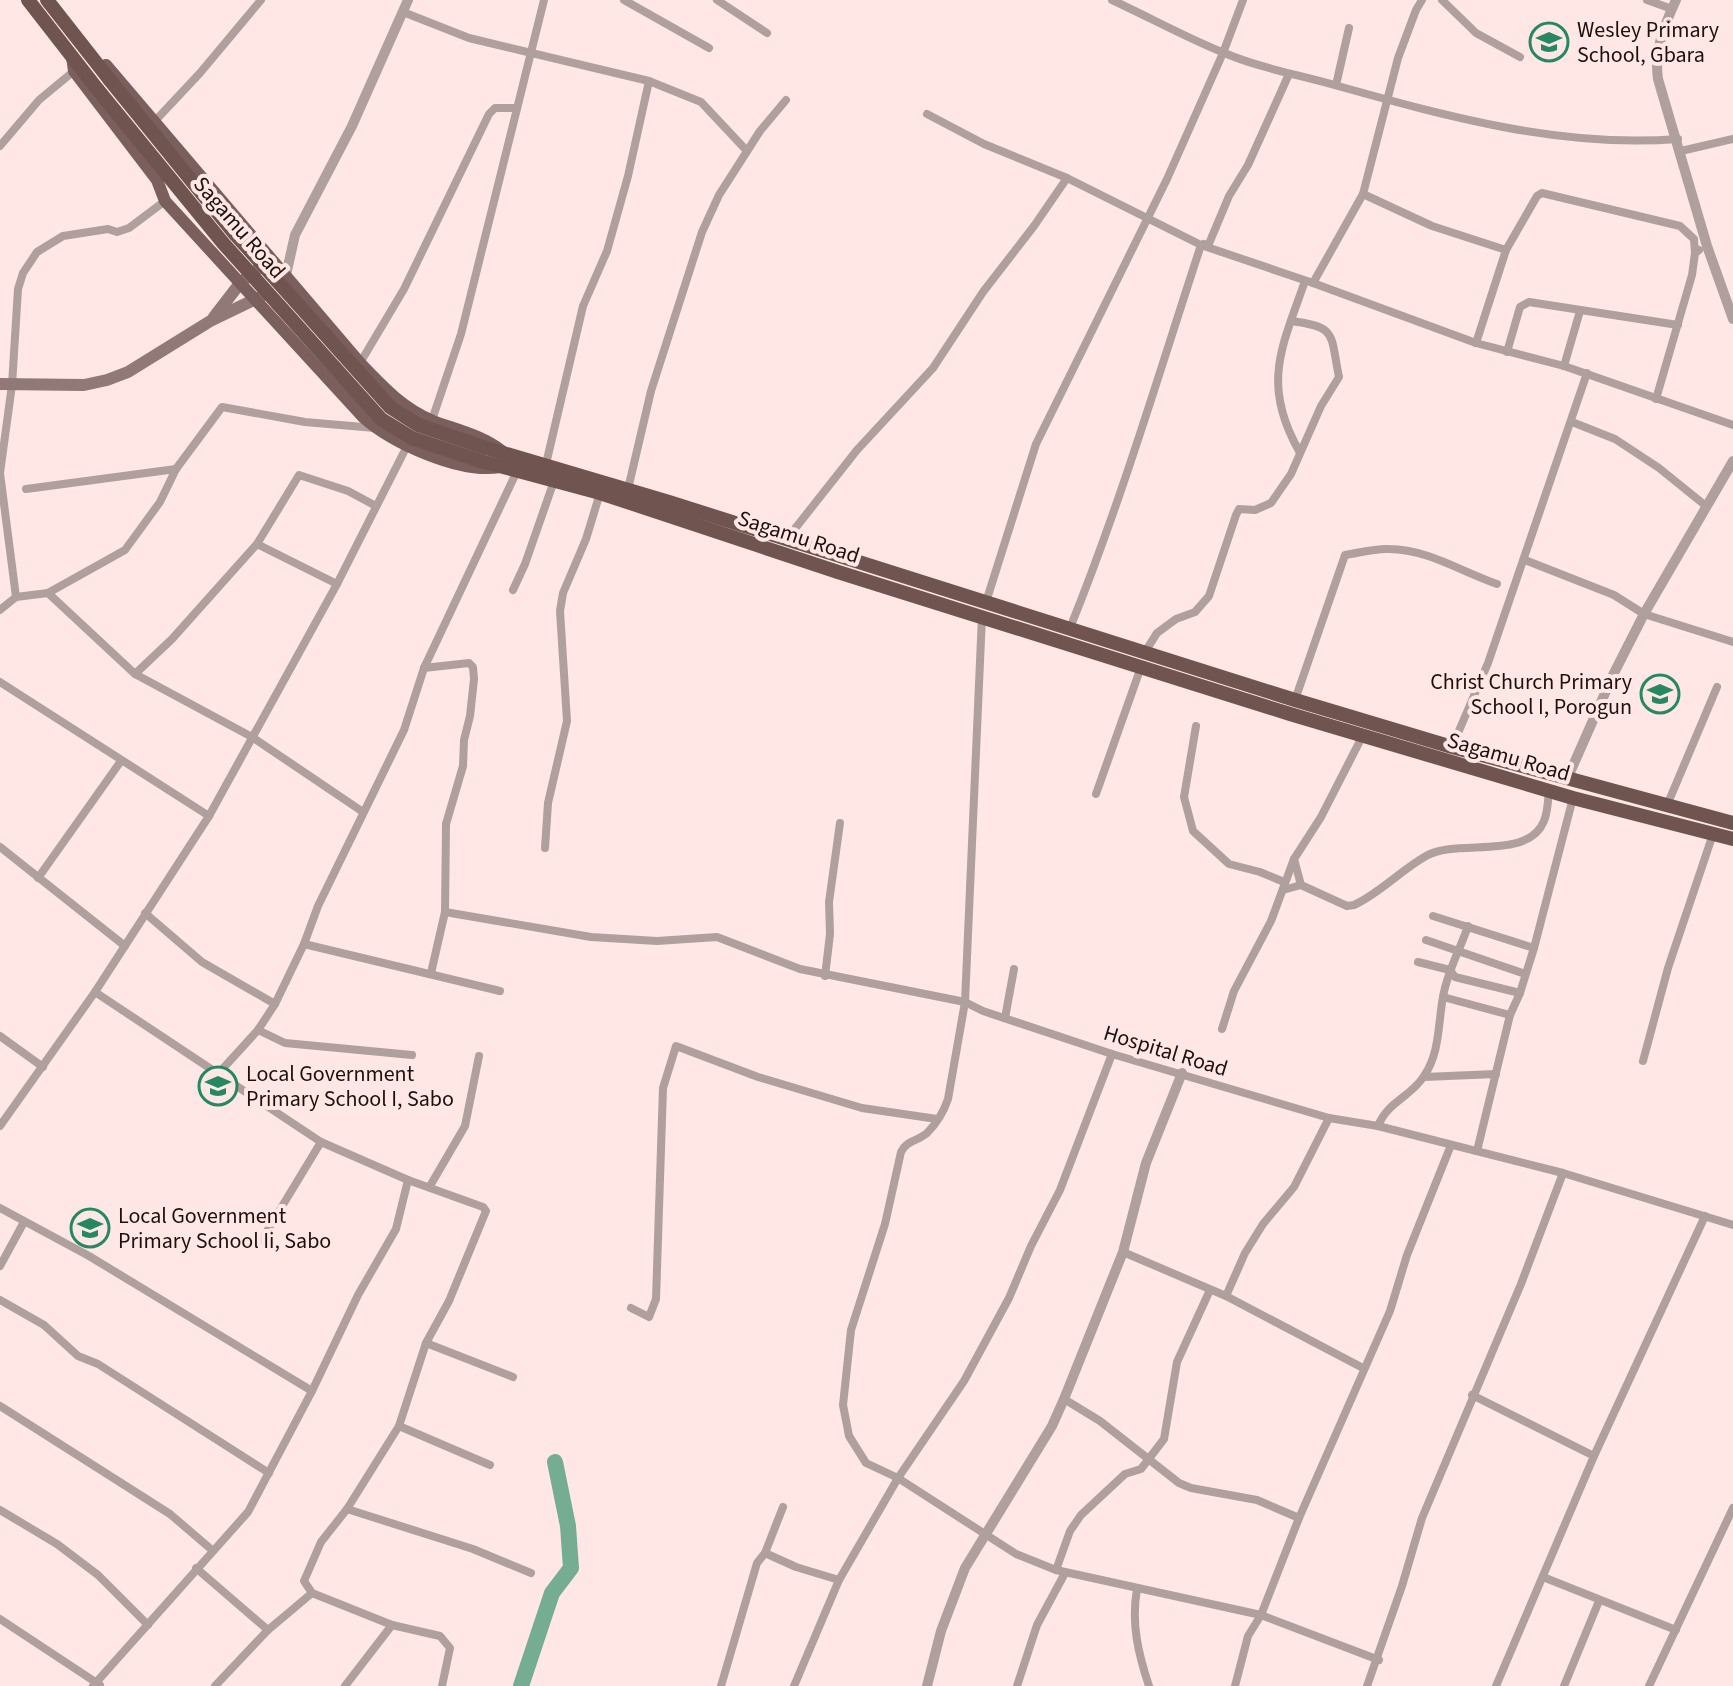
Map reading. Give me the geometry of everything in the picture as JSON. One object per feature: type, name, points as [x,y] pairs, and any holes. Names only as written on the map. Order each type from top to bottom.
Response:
[{"type":"highway","name":"Sagamu Road","points":[[28,0],[73,64],[103,84]]},
{"type":"highway","name":"Sagamu Road","points":[[47,0],[86,51],[103,84],[390,407],[418,425],[482,454],[554,481],[600,493],[786,555],[984,609],[1070,628],[1143,659],[1733,823]]},
{"type":"highway","name":"Sagamu Road","points":[[508,463],[546,464],[628,489],[1363,735],[1573,798],[1733,839]]},
{"type":"highway","points":[[1506,778],[1510,761]]},
{"type":"main road","points":[[73,64],[157,180],[165,201],[375,428],[407,446],[449,462],[485,470],[508,463],[489,441],[432,420],[394,399],[102,60],[86,51]]},
{"type":"main road","points":[[212,320],[241,282],[271,259]]},
{"type":"main road","points":[[6,385],[84,385],[128,372],[212,320],[256,300],[286,275]]},
{"type":"street","points":[[155,121],[261,0]]},
{"type":"street","points":[[286,275],[295,235],[352,126],[408,0]]},
{"type":"street","points":[[432,420],[461,334],[544,0]]},
{"type":"street","points":[[624,0],[709,48]]},
{"type":"street","points":[[717,0],[767,33]]},
{"type":"street","points":[[1112,0],[1223,53],[1456,119],[1554,136],[1633,143],[1679,145],[1733,139]]},
{"type":"street","points":[[1243,0],[1167,179],[1036,444],[984,609],[965,1002],[948,1099],[926,1134],[904,1146],[901,1152],[885,1224],[851,1330],[843,1405],[849,1436],[866,1463],[898,1478],[1016,1554],[1060,1571],[1261,1615],[1379,1660]]},
{"type":"street","points":[[1299,451],[1281,412],[1278,357],[1309,282],[1363,194],[1398,58],[1422,0]]},
{"type":"street","points":[[1442,0],[1476,33],[1520,57]]},
{"type":"street","points":[[1647,0],[1674,5],[1655,60],[1658,79],[1707,246],[1733,317]]},
{"type":"street","points":[[403,12],[469,38],[649,81],[701,102],[747,151]]},
{"type":"street","points":[[1336,85],[1349,28]]},
{"type":"street","points":[[0,146],[73,64]]},
{"type":"street","points":[[1070,628],[1095,567],[1204,245],[1248,165],[1289,74]]},
{"type":"street","points":[[546,464],[583,306],[607,251],[649,81]]},
{"type":"street","points":[[628,489],[651,391],[702,232],[719,195],[747,151],[786,100]]},
{"type":"street","points":[[360,363],[404,289],[489,114],[495,108],[517,108]]},
{"type":"street","points":[[927,114],[984,144],[1067,178],[1204,245],[1476,343],[1587,373],[1733,425]]},
{"type":"street","points":[[786,540],[857,450],[933,368],[983,292],[1067,178]]},
{"type":"street","points":[[1476,343],[1506,250],[1537,196],[1542,193],[1680,226],[1694,239],[1692,275],[1656,399]]},
{"type":"street","points":[[1363,194],[1432,226],[1506,250]]},
{"type":"street","points":[[16,597],[0,473],[6,385],[18,289],[23,273],[37,252],[63,236],[108,229],[117,232],[129,228],[165,201]]},
{"type":"street","points":[[1695,253],[1707,246]]},
{"type":"street","points":[[271,259],[292,249]]},
{"type":"street","points":[[1507,352],[1520,307],[1524,303],[1536,302],[1678,325]]},
{"type":"street","points":[[1564,366],[1580,311]]},
{"type":"street","points":[[1096,794],[1143,659],[1157,633],[1176,619],[1195,612],[1209,596],[1239,509],[1255,510],[1271,503],[1291,474],[1299,451],[1339,377],[1330,332],[1321,325],[1291,321]]},
{"type":"street","points":[[1452,747],[1488,663],[1587,373]]},
{"type":"street","points":[[0,610],[16,597],[48,593],[125,550],[160,502],[176,469],[222,407],[305,422],[375,428]]},
{"type":"street","points":[[1572,422],[1615,439],[1659,468],[1706,506]]},
{"type":"street","points":[[0,1126],[95,992],[209,816],[337,584],[407,446]]},
{"type":"street","points":[[1568,777],[1644,614],[1733,461]]},
{"type":"street","points":[[217,1075],[258,1030],[275,1004],[304,944],[318,906],[404,730],[424,668],[508,463]]},
{"type":"street","points":[[26,489],[176,469]]},
{"type":"street","points":[[135,674],[172,639],[257,544],[299,475],[348,491],[376,506]]},
{"type":"street","points":[[513,590],[554,481]]},
{"type":"street","points":[[545,848],[548,803],[567,721],[560,611],[563,593],[586,539],[600,493]]},
{"type":"street","points":[[257,544],[337,584]]},
{"type":"street","points":[[1295,700],[1345,555],[1387,548],[1407,550],[1497,584]]},
{"type":"street","points":[[1525,560],[1614,595],[1644,614],[1733,642]]},
{"type":"street","points":[[48,593],[135,674],[252,737],[363,812]]},
{"type":"street","points":[[424,668],[469,663],[473,667],[474,679],[463,766],[446,824],[445,912],[431,973]]},
{"type":"street","points":[[0,682],[209,816]]},
{"type":"street","points":[[1668,803],[1717,687]]},
{"type":"street","points":[[1196,726],[1184,797],[1193,831],[1229,864],[1260,872],[1284,886],[1301,885],[1347,906],[1354,905],[1427,855],[1447,848],[1503,846],[1526,841],[1539,830],[1545,818],[1549,790]]},
{"type":"street","points":[[1222,1029],[1234,991],[1271,921],[1294,859],[1321,817],[1363,735]]},
{"type":"street","points":[[38,878],[121,761]]},
{"type":"street","points":[[1477,1151],[1510,1015],[1534,948],[1573,798]]},
{"type":"street","points":[[825,976],[830,934],[829,902],[840,823]]},
{"type":"street","points":[[1643,1061],[1668,968],[1713,834]]},
{"type":"street","points":[[0,847],[125,946]]},
{"type":"street","points":[[1294,859],[1301,885]]},
{"type":"street","name":"Hospital Road","points":[[445,912],[591,937],[657,941],[717,937],[800,969],[965,1002],[1112,1054],[1329,1118],[1378,1126],[1563,1173],[1733,1225]]},
{"type":"street","points":[[145,913],[202,962],[275,1004]]},
{"type":"street","points":[[1433,916],[1534,948]]},
{"type":"street","points":[[1378,1126],[1384,1112],[1424,1077],[1440,1034],[1443,997],[1450,970],[1468,926]]},
{"type":"street","points":[[1426,940],[1525,974]]},
{"type":"street","points":[[304,944],[500,991]]},
{"type":"street","points":[[1418,962],[1450,970],[1455,977],[1520,993]]},
{"type":"street","points":[[1005,1018],[1014,969]]},
{"type":"street","points":[[95,992],[321,1142],[408,1180],[483,1207],[486,1215],[449,1301],[426,1343],[399,1426],[347,1509],[321,1542],[304,1581],[312,1593],[392,1625],[440,1636],[450,1648],[442,1686]]},
{"type":"street","points":[[1443,997],[1510,1015]]},
{"type":"street","points":[[258,1030],[285,1043],[412,1055]]},
{"type":"street","points":[[0,1036],[43,1067]]},
{"type":"street","points":[[631,1308],[649,1317],[656,1299],[663,1088],[676,1046],[758,1077],[862,1108],[937,1119]]},
{"type":"street","points":[[794,1686],[839,1580],[898,1478],[964,1381],[1009,1298],[1060,1190],[1112,1054]]},
{"type":"street","points":[[430,1186],[465,1126],[479,1056]]},
{"type":"street","points":[[927,1686],[941,1631],[960,1581],[1052,1426],[1064,1399],[1123,1252],[1146,1163],[1182,1073]]},
{"type":"street","points":[[1424,1077],[1496,1074]]},
{"type":"street","points":[[1226,1296],[1245,1253],[1263,1224],[1294,1187],[1329,1118]]},
{"type":"street","points":[[258,1246],[321,1142]]},
{"type":"street","points":[[1235,1686],[1248,1636],[1261,1615],[1299,1518],[1390,1311],[1407,1255],[1451,1145]]},
{"type":"street","points":[[1367,1686],[1379,1660],[1422,1518],[1521,1284],[1563,1173]]},
{"type":"street","points":[[0,1619],[97,1685],[248,1512],[358,1295],[396,1229],[408,1180]]},
{"type":"street","points":[[0,1208],[89,1256],[312,1391]]},
{"type":"street","points":[[1496,1686],[1594,1456],[1705,1216]]},
{"type":"street","points":[[0,1266],[24,1222]]},
{"type":"street","points":[[1123,1252],[1226,1296],[1363,1368]]},
{"type":"street","points":[[1017,1686],[1037,1625],[1060,1571],[1070,1531],[1081,1515],[1125,1474],[1141,1469],[1164,1439],[1177,1362],[1210,1290]]},
{"type":"street","points":[[0,1300],[44,1325],[78,1356],[98,1364],[269,1473]]},
{"type":"street","points":[[426,1343],[513,1377]]},
{"type":"street","points":[[1472,1395],[1594,1456]]},
{"type":"street","points":[[1064,1399],[1100,1421],[1179,1483],[1257,1500],[1299,1518]]},
{"type":"street","points":[[0,1406],[170,1514],[212,1550]]},
{"type":"street","points":[[399,1426],[490,1465]]},
{"type":"street","points":[[721,1686],[757,1563],[765,1553],[783,1507]]},
{"type":"street","points":[[1649,1686],[1733,1508]]},
{"type":"street","points":[[347,1509],[473,1549],[531,1573]]},
{"type":"street","points":[[0,1510],[57,1544],[98,1575],[148,1625]]},
{"type":"street","points":[[765,1553],[796,1567],[839,1580]]},
{"type":"street","points":[[196,1568],[268,1630]]},
{"type":"street","points":[[1543,1577],[1676,1630]]},
{"type":"street","points":[[1137,1589],[1134,1607],[1137,1648],[1149,1686]]},
{"type":"street","points":[[215,1686],[268,1630],[312,1593]]},
{"type":"street","points":[[1564,1686],[1599,1601]]},
{"type":"street","points":[[345,1686],[392,1625]]},
{"type":"waterway","points":[[521,1686],[552,1593],[571,1568],[568,1526],[555,1462]]},
{"type":"place","name":"Wesley Primary School, Gbara","points":[[1549,42]]},
{"type":"place","name":"Christ Church Primary School I, Porogun","points":[[1660,694]]},
{"type":"place","name":"Local Government Primary School I, Sabo","points":[[218,1086]]},
{"type":"place","name":"Local Government Primary School Ii, Sabo","points":[[90,1228]]}]
